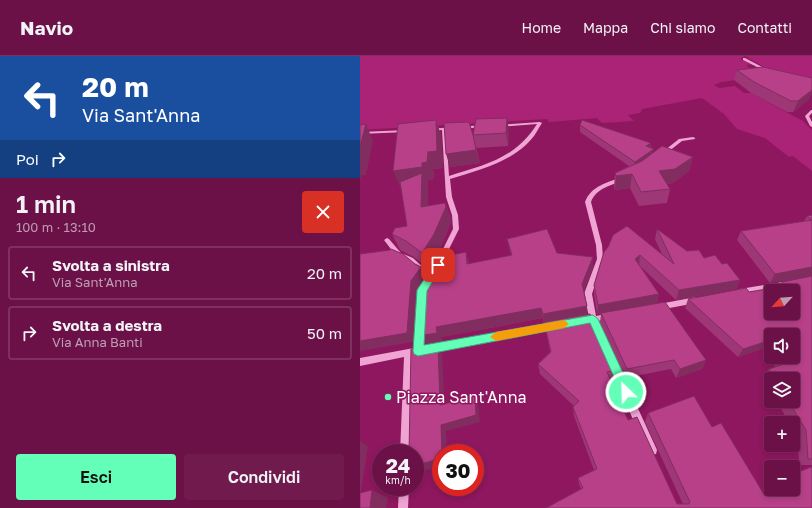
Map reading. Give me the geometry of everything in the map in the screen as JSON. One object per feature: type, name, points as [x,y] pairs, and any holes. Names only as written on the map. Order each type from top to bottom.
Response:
[{"type":"street","points":[[744,59],[772,72]]},
{"type":"street","points":[[812,111],[807,116],[812,126]]},
{"type":"street","points":[[421,130],[540,123],[535,134],[519,150],[488,165],[447,178]]},
{"type":"street","points":[[387,240],[399,255],[411,260],[430,278],[456,230],[455,215],[447,178],[444,129]]},
{"type":"street","points":[[360,133],[414,130]]},
{"type":"street","points":[[659,156],[681,140],[693,138]]},
{"type":"street","points":[[630,176],[596,190],[589,196],[588,202],[599,245],[600,259],[588,294],[593,319],[655,457]]},
{"type":"street","points":[[733,293],[796,283]]},
{"type":"street","points":[[648,309],[702,299]]},
{"type":"street","points":[[578,322],[616,315]]},
{"type":"street","points":[[418,351],[420,321]]},
{"type":"street","points":[[360,362],[563,324]]},
{"type":"street","points":[[405,444],[408,353]]},
{"type":"street","points":[[403,508],[404,496]]},
{"type":"shaded area","points":[[360,56],[745,56],[740,59],[750,64],[746,66],[762,74],[759,77],[721,82],[714,85],[719,88],[735,86],[744,93],[751,93],[803,121],[812,130],[812,171],[793,156],[789,157],[765,138],[737,129],[724,114],[702,98],[642,109],[640,113],[628,115],[634,121],[602,123],[597,118],[549,122],[547,119],[360,130]]},
{"type":"shaded area","points":[[745,56],[812,56],[812,84],[769,70]]},
{"type":"building","points":[[763,67],[812,78],[812,90],[798,101],[791,101],[754,82],[737,70]]},
{"type":"building","points":[[507,118],[506,133],[473,135],[476,119]]},
{"type":"building","points":[[436,120],[437,151],[428,152],[427,162],[422,163],[422,167],[393,171],[398,124]]},
{"type":"building","points":[[582,120],[651,143],[646,146],[654,149],[635,162],[580,125]]},
{"type":"building","points":[[469,122],[476,150],[446,154],[444,123]]},
{"type":"building","points":[[366,124],[360,146],[360,125]]},
{"type":"building","points":[[662,146],[693,157],[675,169],[659,171],[670,189],[641,192],[632,174],[616,176],[615,173],[642,161]]},
{"type":"building","points":[[422,173],[421,207],[445,203],[446,207],[434,234],[422,253],[406,241],[392,234],[395,228],[407,226],[400,182]]},
{"type":"building","points":[[812,215],[812,220],[807,216]]},
{"type":"building","points":[[812,220],[812,267],[775,274],[741,231]]},
{"type":"building","points":[[627,226],[674,264],[657,229],[687,251],[699,250],[704,258],[715,255],[722,264],[727,263],[740,280],[679,290],[640,255],[635,259],[659,294],[598,305],[594,285],[604,252],[613,235]]},
{"type":"building","points":[[547,229],[557,253],[593,257],[582,284],[587,306],[543,314],[541,308],[436,327],[437,333],[418,336],[423,282],[437,258],[466,252],[467,264],[512,255],[507,239]]},
{"type":"building","points":[[391,249],[403,254],[421,267],[411,281],[407,333],[360,341],[360,254]]},
{"type":"building","points":[[812,276],[812,459],[808,459],[806,430],[800,420],[800,416],[797,416],[792,408],[800,408],[800,372],[771,372],[769,369],[784,364],[800,364],[800,328],[764,328],[764,342],[743,349],[688,299],[746,288],[749,292],[764,289],[764,320],[800,320],[800,284],[783,284],[782,282]]},
{"type":"building","points":[[665,302],[706,360],[680,369],[674,360],[627,369],[601,313]]},
{"type":"building","points":[[590,314],[616,370],[607,372],[628,420],[637,417],[677,504],[689,504],[690,502],[648,413],[694,396],[712,427],[721,423],[764,496],[800,496],[800,471],[811,467],[812,508],[546,508],[583,488],[578,478],[597,469],[573,407],[579,401],[538,364],[551,352],[544,322]]},
{"type":"building","points":[[438,344],[440,405],[475,396],[476,415],[441,425],[442,444],[432,444],[432,461],[424,463],[424,444],[409,444],[411,349]]},
{"type":"building","points":[[372,490],[370,508],[360,508],[360,493]]},
{"type":"slow traffic","points":[[496,337],[564,324]]},
{"type":"place","name":"Piazza Sant'Anna","points":[[388,397]]},
{"type":"route","points":[[438,265],[422,290],[418,351],[593,319],[626,392]]}]
